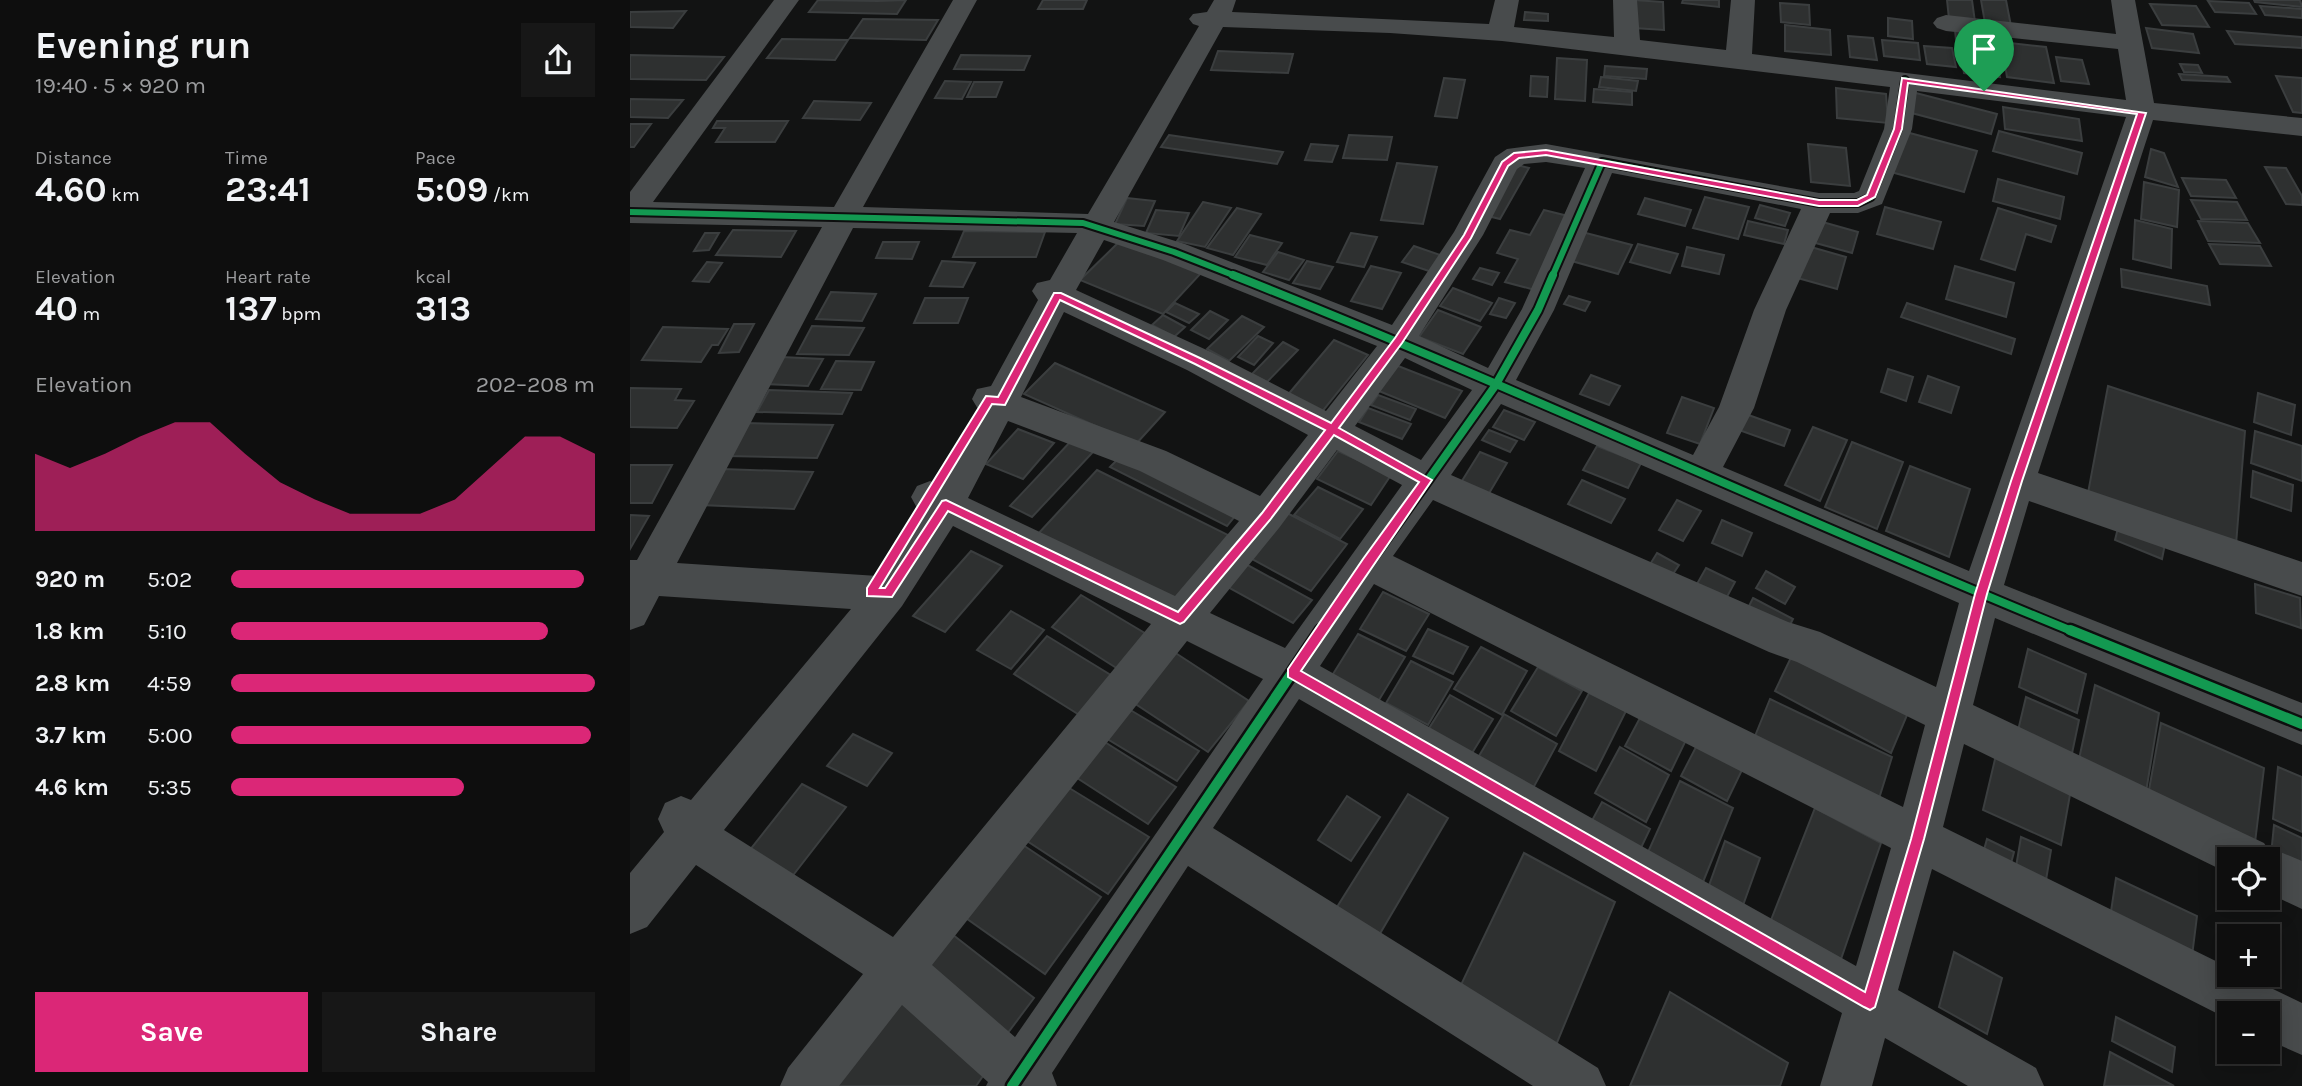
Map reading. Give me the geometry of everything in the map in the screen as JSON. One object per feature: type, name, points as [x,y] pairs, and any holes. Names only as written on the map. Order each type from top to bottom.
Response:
[{"type":"street","points":[[640,205],[786,0]]},
{"type":"street","points":[[640,205],[804,0]]},
{"type":"street","points":[[862,208],[965,0]]},
{"type":"street","points":[[630,612],[640,577],[985,0]]},
{"type":"street","points":[[1500,33],[1507,0]]},
{"type":"street","points":[[1625,0],[1627,47]]},
{"type":"street","points":[[1738,61],[1743,0]]},
{"type":"street","points":[[1846,1086],[1951,716],[1981,594],[2142,113],[2123,0]]},
{"type":"street","points":[[630,910],[686,827],[879,593],[938,501],[1096,214],[1214,10],[1500,33],[1905,80],[2142,113],[2302,127]]},
{"type":"street","points":[[1946,23],[2131,43]]},
{"type":"street","points":[[806,1086],[1180,619],[1266,517],[1399,341],[1468,235],[1505,164],[1517,155],[1546,153],[1819,203],[1858,203],[1871,197],[1898,129],[1905,80]]},
{"type":"street","points":[[686,827],[899,969],[1021,1083],[1181,835],[1367,562],[1495,386],[1538,310],[1602,162]]},
{"type":"street","points":[[1701,474],[1736,408],[1770,310],[1819,203]]},
{"type":"street","points":[[640,205],[1096,214],[1174,252],[1399,341],[1495,386],[1981,594],[2302,724]]},
{"type":"street","points":[[1053,293],[1199,361],[1426,480],[1783,639],[1805,645],[2223,847]]},
{"type":"street","points":[[995,401],[1153,461],[1266,517]]},
{"type":"street","points":[[2017,481],[2302,579]]},
{"type":"street","points":[[938,501],[1293,673],[2018,1086]]},
{"type":"street","points":[[1367,562],[2302,1030]]},
{"type":"street","points":[[640,577],[879,593]]},
{"type":"street","points":[[630,881],[686,827]]},
{"type":"street","points":[[1181,835],[1580,1086]]},
{"type":"street","points":[[2280,875],[2302,885]]},
{"type":"building","points":[[818,0],[906,0],[897,14],[809,12]]},
{"type":"building","points":[[1043,0],[1087,0],[1083,9],[1038,9]]},
{"type":"building","points":[[1634,0],[1663,2],[1664,30],[1634,28]]},
{"type":"building","points":[[1683,0],[1719,0],[1719,7],[1682,3]]},
{"type":"building","points":[[1947,0],[1972,0],[1975,22],[1949,19]]},
{"type":"building","points":[[1981,0],[2006,0],[2011,26],[1985,23]]},
{"type":"building","points":[[2254,0],[2300,0],[2302,7],[2255,2]]},
{"type":"building","points":[[2208,1],[2249,3],[2256,14],[2215,12]]},
{"type":"building","points":[[1780,3],[1809,5],[1810,25],[1781,22]]},
{"type":"building","points":[[2150,4],[2196,6],[2209,27],[2162,25]]},
{"type":"building","points":[[2260,6],[2302,9],[2302,18],[2265,15]]},
{"type":"building","points":[[686,11],[673,28],[630,27],[630,12]]},
{"type":"building","points":[[1525,12],[1548,14],[1548,21],[1524,20]]},
{"type":"building","points":[[1888,18],[1912,21],[1913,39],[1888,36]]},
{"type":"building","points":[[863,19],[938,20],[926,40],[850,38]]},
{"type":"building","points":[[1785,25],[1830,30],[1831,55],[1785,51]]},
{"type":"building","points":[[2146,28],[2193,34],[2199,53],[2152,48]]},
{"type":"building","points":[[1955,30],[1990,35],[1992,54],[1957,50]]},
{"type":"building","points":[[2227,31],[2302,37],[2302,48],[2235,44]]},
{"type":"building","points":[[1848,36],[1873,38],[1877,60],[1850,57]]},
{"type":"building","points":[[782,39],[848,40],[835,60],[767,58]]},
{"type":"building","points":[[1882,40],[1918,43],[1920,60],[1884,56]]},
{"type":"building","points":[[2001,42],[2046,47],[2054,83],[2007,77]]},
{"type":"building","points":[[1924,46],[1952,48],[1956,67],[1927,64]]},
{"type":"building","points":[[1218,51],[1293,54],[1288,73],[1211,70]]},
{"type":"building","points":[[1961,54],[1996,57],[2000,77],[1964,73]]},
{"type":"building","points":[[630,55],[724,57],[706,80],[630,79]]},
{"type":"building","points":[[961,55],[1030,56],[1024,70],[954,69]]},
{"type":"building","points":[[2056,57],[2082,60],[2089,84],[2061,81]]},
{"type":"building","points":[[1557,58],[1587,60],[1585,101],[1555,99]]},
{"type":"building","points":[[2180,64],[2198,65],[2202,73],[2184,72]]},
{"type":"building","points":[[1605,66],[1647,69],[1646,79],[1604,76]]},
{"type":"building","points":[[2179,74],[2227,77],[2230,82],[2182,80]]},
{"type":"building","points":[[1531,76],[1548,77],[1547,97],[1530,96]]},
{"type":"building","points":[[2276,76],[2302,78],[2302,113],[2293,112]]},
{"type":"building","points":[[1601,77],[1638,81],[1636,91],[1599,87]]},
{"type":"building","points":[[1444,78],[1465,80],[1457,118],[1435,116]]},
{"type":"building","points":[[945,81],[971,82],[962,99],[935,98]]},
{"type":"building","points":[[974,82],[1002,82],[996,97],[967,97]]},
{"type":"building","points":[[1836,88],[1886,94],[1888,123],[1837,118]]},
{"type":"building","points":[[1594,89],[1632,92],[1632,105],[1593,102]]},
{"type":"building","points":[[1912,92],[1997,114],[1991,134],[1904,111]]},
{"type":"building","points":[[630,99],[683,100],[668,118],[630,117]]},
{"type":"building","points":[[814,101],[871,103],[860,120],[803,118]]},
{"type":"building","points":[[2003,107],[2079,119],[2082,141],[2005,129]]},
{"type":"building","points":[[717,121],[788,121],[775,142],[716,142],[725,128],[713,128]]},
{"type":"building","points":[[630,124],[651,124],[634,147],[630,147]]},
{"type":"building","points":[[1999,131],[2082,153],[2077,174],[1993,151]]},
{"type":"building","points":[[1906,132],[1977,151],[1964,192],[1891,172]]},
{"type":"building","points":[[1169,135],[1283,152],[1277,164],[1161,147]]},
{"type":"building","points":[[1349,135],[1392,137],[1387,160],[1343,158]]},
{"type":"building","points":[[1311,144],[1338,146],[1332,162],[1305,160]]},
{"type":"building","points":[[1808,144],[1846,148],[1850,186],[1811,182]]},
{"type":"building","points":[[2151,149],[2164,153],[2178,187],[2145,177]]},
{"type":"building","points":[[1397,163],[1437,167],[1423,224],[1381,220]]},
{"type":"building","points":[[1517,165],[1529,168],[1500,219],[1488,216]]},
{"type":"building","points":[[2265,167],[2286,168],[2302,196],[2302,205],[2286,204]]},
{"type":"building","points":[[2182,178],[2226,180],[2236,198],[2191,196]]},
{"type":"building","points":[[1998,179],[2064,197],[2060,219],[1993,201]]},
{"type":"building","points":[[2144,182],[2179,190],[2177,227],[2141,219]]},
{"type":"building","points":[[1705,197],[1749,207],[1738,239],[1693,228]]},
{"type":"building","points":[[1127,198],[1155,201],[1144,226],[1115,224]]},
{"type":"building","points":[[1645,198],[1691,210],[1685,226],[1638,214]]},
{"type":"building","points":[[2191,200],[2237,202],[2247,220],[2201,219]]},
{"type":"building","points":[[1203,202],[1231,208],[1205,247],[1177,241]]},
{"type":"building","points":[[1760,205],[1790,213],[1785,226],[1755,218]]},
{"type":"building","points":[[1885,207],[1941,222],[1933,249],[1877,234]]},
{"type":"building","points":[[1237,208],[1261,214],[1233,255],[1207,248]]},
{"type":"building","points":[[1998,208],[2056,226],[2051,242],[2026,234],[2015,270],[1981,259]]},
{"type":"building","points":[[1156,210],[1189,213],[1179,236],[1146,233]]},
{"type":"building","points":[[1544,210],[1572,217],[1535,290],[1505,282],[1518,259],[1497,253],[1510,230],[1530,235]]},
{"type":"building","points":[[2135,220],[2172,229],[2171,268],[2133,259]]},
{"type":"building","points":[[1748,221],[1788,230],[1784,244],[1744,235]]},
{"type":"building","points":[[1819,221],[1858,232],[1852,253],[1812,242]]},
{"type":"building","points":[[2198,221],[2248,223],[2260,243],[2208,241]]},
{"type":"building","points":[[733,230],[796,231],[781,257],[716,255]]},
{"type":"building","points":[[964,231],[1045,232],[1036,257],[953,257]]},
{"type":"building","points":[[1582,232],[1632,245],[1618,274],[1568,260]]},
{"type":"building","points":[[705,233],[719,233],[709,250],[694,251]]},
{"type":"building","points":[[1351,233],[1377,237],[1364,267],[1337,262]]},
{"type":"building","points":[[1250,235],[1282,243],[1267,265],[1235,257]]},
{"type":"building","points":[[1122,239],[1203,271],[1163,314],[1080,280]]},
{"type":"building","points":[[883,242],[919,242],[912,259],[876,258]]},
{"type":"building","points":[[1638,244],[1678,254],[1670,273],[1630,262]]},
{"type":"building","points":[[2209,244],[2260,246],[2271,266],[2220,264]]},
{"type":"building","points":[[1804,245],[1846,257],[1837,289],[1794,277]]},
{"type":"building","points":[[1414,246],[1443,256],[1432,272],[1402,262]]},
{"type":"building","points":[[1687,247],[1724,255],[1719,274],[1682,266]]},
{"type":"building","points":[[1278,252],[1304,260],[1289,280],[1263,272]]},
{"type":"building","points":[[942,261],[975,263],[963,287],[930,286]]},
{"type":"building","points":[[1307,261],[1333,267],[1320,289],[1293,283]]},
{"type":"building","points":[[707,262],[722,263],[709,282],[693,281]]},
{"type":"building","points":[[1371,266],[1401,273],[1382,309],[1351,301]]},
{"type":"building","points":[[1955,266],[2014,283],[2006,317],[1946,299]]},
{"type":"building","points":[[1480,268],[1499,273],[1492,285],[1473,279]]},
{"type":"building","points":[[2121,269],[2207,286],[2210,305],[2122,287]]},
{"type":"building","points":[[1453,288],[1492,303],[1480,321],[1440,306]]},
{"type":"building","points":[[831,292],[876,294],[862,321],[816,319]]},
{"type":"building","points":[[1569,296],[1590,302],[1585,311],[1564,304]]},
{"type":"building","points":[[925,298],[968,298],[958,323],[914,323]]},
{"type":"building","points":[[1499,298],[1515,303],[1506,318],[1490,314]]},
{"type":"building","points":[[1175,303],[1199,314],[1189,323],[1166,312]]},
{"type":"building","points":[[1907,303],[2015,339],[2011,354],[1901,317]]},
{"type":"building","points":[[1438,310],[1481,327],[1463,354],[1419,337]]},
{"type":"building","points":[[1210,311],[1228,320],[1209,339],[1191,330]]},
{"type":"building","points":[[1163,315],[1185,327],[1174,337],[1152,325]]},
{"type":"building","points":[[1242,316],[1264,327],[1229,361],[1207,349]]},
{"type":"building","points":[[734,324],[754,324],[739,352],[719,353]]},
{"type":"building","points":[[812,326],[864,328],[849,355],[797,354]]},
{"type":"building","points":[[663,327],[728,329],[718,345],[712,345],[701,362],[642,360]]},
{"type":"building","points":[[1258,336],[1273,343],[1254,365],[1238,357]]},
{"type":"building","points":[[1334,340],[1368,355],[1321,413],[1286,397]]},
{"type":"building","points":[[1283,342],[1298,350],[1267,382],[1252,374]]},
{"type":"building","points":[[781,357],[823,359],[808,386],[765,384]]},
{"type":"building","points":[[836,361],[874,362],[861,390],[821,389]]},
{"type":"building","points":[[1055,363],[1165,412],[1136,444],[1024,394]]},
{"type":"building","points":[[1393,364],[1462,391],[1445,418],[1374,389]]},
{"type":"building","points":[[1888,369],[1913,377],[1906,401],[1881,392]]},
{"type":"building","points":[[1591,375],[1620,386],[1609,405],[1580,394]]},
{"type":"building","points":[[1928,376],[1959,387],[1951,413],[1919,402]]},
{"type":"building","points":[[2108,386],[2245,431],[2236,545],[2088,493]]},
{"type":"building","points":[[630,388],[681,389],[675,400],[694,401],[677,428],[630,427]]},
{"type":"building","points":[[769,390],[852,393],[842,414],[757,412]]},
{"type":"building","points":[[2258,393],[2295,405],[2291,435],[2254,422]]},
{"type":"building","points":[[1378,395],[1416,409],[1410,420],[1371,405]]},
{"type":"building","points":[[1682,397],[1714,408],[1700,444],[1667,433]]},
{"type":"building","points":[[1368,408],[1411,424],[1402,439],[1359,422]]},
{"type":"building","points":[[1504,410],[1535,422],[1524,440],[1493,427]]},
{"type":"building","points":[[1743,413],[1790,430],[1784,446],[1736,429]]},
{"type":"building","points":[[745,423],[833,425],[817,458],[727,456]]},
{"type":"building","points":[[1813,427],[1847,440],[1820,501],[1785,485]]},
{"type":"building","points":[[1018,429],[1054,443],[1023,479],[986,464]]},
{"type":"building","points":[[1489,430],[1517,441],[1510,452],[1482,440]]},
{"type":"building","points":[[2255,431],[2302,446],[2302,481],[2251,463]]},
{"type":"building","points":[[1071,441],[1093,452],[1032,517],[1010,506]]},
{"type":"building","points":[[1852,442],[1903,462],[1877,529],[1825,507]]},
{"type":"building","points":[[1597,446],[1641,463],[1628,488],[1583,470]]},
{"type":"building","points":[[1338,451],[1391,475],[1371,505],[1317,479]]},
{"type":"building","points":[[1480,452],[1507,463],[1488,495],[1460,484]]},
{"type":"building","points":[[1119,458],[1235,516],[1227,526],[1110,467]]},
{"type":"building","points":[[630,465],[672,465],[652,503],[630,503]]},
{"type":"building","points":[[1910,466],[1970,489],[1949,557],[1886,531]]},
{"type":"building","points":[[722,469],[813,472],[794,509],[701,505]]},
{"type":"building","points":[[1097,470],[1228,535],[1172,605],[1037,535]]},
{"type":"building","points":[[2253,471],[2293,485],[2291,511],[2251,497]]},
{"type":"building","points":[[1582,480],[1625,499],[1611,523],[1568,504]]},
{"type":"building","points":[[1318,487],[1363,509],[1340,539],[1294,515]]},
{"type":"building","points":[[1677,500],[1701,511],[1683,541],[1659,530]]},
{"type":"building","points":[[1287,513],[1347,544],[1311,591],[1250,558]]},
{"type":"building","points":[[630,515],[649,516],[630,549]]},
{"type":"building","points":[[1722,520],[1752,533],[1742,556],[1712,543]]},
{"type":"building","points":[[2120,520],[2166,539],[2162,559],[2115,540]]},
{"type":"building","points":[[971,551],[1002,566],[945,632],[913,616]]},
{"type":"building","points":[[1657,553],[1679,565],[1671,577],[1649,566]]},
{"type":"building","points":[[1242,562],[1312,600],[1293,623],[1224,585]]},
{"type":"building","points":[[1706,568],[1735,582],[1722,606],[1693,591]]},
{"type":"building","points":[[1766,571],[1795,587],[1785,604],[1756,588]]},
{"type":"building","points":[[2255,584],[2300,598],[2301,628],[2256,613]]},
{"type":"building","points":[[1383,592],[1429,614],[1406,651],[1360,629]]},
{"type":"building","points":[[1081,595],[1148,635],[1118,669],[1052,627]]},
{"type":"building","points":[[1753,598],[1793,619],[1785,635],[1745,614]]},
{"type":"building","points":[[1011,611],[1044,630],[1011,669],[977,650]]},
{"type":"building","points":[[1428,629],[1468,647],[1453,674],[1413,656]]},
{"type":"building","points":[[1358,634],[1405,657],[1376,705],[1328,682]]},
{"type":"building","points":[[1047,636],[1114,677],[1081,716],[1014,674]]},
{"type":"building","points":[[1481,647],[1527,671],[1502,715],[1454,689]]},
{"type":"building","points":[[1795,649],[1910,708],[1891,753],[1775,691]]},
{"type":"building","points":[[2028,649],[2086,674],[2077,713],[2019,687]]},
{"type":"building","points":[[1171,650],[1249,701],[1208,752],[1128,699]]},
{"type":"building","points":[[1411,661],[1453,682],[1428,725],[1386,703]]},
{"type":"building","points":[[1538,667],[1582,691],[1556,736],[1511,711]]},
{"type":"building","points":[[2095,685],[2159,713],[2144,804],[2076,773]]},
{"type":"building","points":[[1589,693],[1626,711],[1596,771],[1559,751]]},
{"type":"building","points":[[1450,695],[1493,719],[1469,758],[1426,733]]},
{"type":"building","points":[[2026,697],[2079,720],[2070,763],[2016,739]]},
{"type":"building","points":[[1770,699],[1892,757],[1876,808],[1751,746]]},
{"type":"building","points":[[1127,708],[1199,751],[1177,781],[1104,737]]},
{"type":"building","points":[[1504,714],[1557,744],[1531,792],[1476,761]]},
{"type":"building","points":[[1642,714],[1687,738],[1671,771],[1625,746]]},
{"type":"building","points":[[2161,723],[2264,768],[2254,847],[2245,847],[2147,801]]},
{"type":"building","points":[[853,734],[892,753],[867,786],[827,766]]},
{"type":"building","points":[[1100,739],[1176,787],[1148,824],[1071,774]]},
{"type":"building","points":[[1697,745],[1742,770],[1727,801],[1681,776]]},
{"type":"building","points":[[1620,747],[1669,775],[1646,822],[1595,793]]},
{"type":"building","points":[[1996,755],[2071,789],[2061,845],[1983,810]]},
{"type":"building","points":[[2278,767],[2302,777],[2302,832],[2273,819]]},
{"type":"building","points":[[1680,781],[1733,808],[1703,882],[1648,852]]},
{"type":"building","points":[[802,784],[846,807],[787,883],[742,860]]},
{"type":"building","points":[[1066,786],[1149,837],[1108,894],[1024,839]]},
{"type":"building","points":[[1408,794],[1448,818],[1375,942],[1332,915]]},
{"type":"building","points":[[1347,796],[1380,817],[1351,861],[1318,840]]},
{"type":"building","points":[[1602,802],[1650,829],[1638,854],[1589,826]]},
{"type":"building","points":[[1815,808],[1881,843],[1841,959],[1771,920]]},
{"type":"building","points":[[2274,825],[2302,838],[2302,880],[2280,870],[2280,847],[2272,847]]},
{"type":"building","points":[[2021,837],[2051,850],[2045,886],[2015,873]]},
{"type":"building","points":[[1987,839],[2014,852],[2009,871],[1982,857]]},
{"type":"building","points":[[1725,841],[1760,858],[1742,908],[1707,891]]},
{"type":"building","points":[[1020,843],[1101,897],[1045,974],[963,916]]},
{"type":"building","points":[[1524,853],[1615,902],[1556,1045],[1459,989]]},
{"type":"building","points":[[2116,878],[2197,916],[2191,964],[2109,925]]},
{"type":"building","points":[[948,931],[1034,998],[1001,1042],[914,972]]},
{"type":"building","points":[[1954,952],[2002,978],[1987,1034],[1939,1007]]},
{"type":"building","points":[[890,990],[990,1066],[976,1086],[826,1086]]},
{"type":"building","points":[[1670,992],[1788,1063],[1780,1086],[1630,1086]]},
{"type":"building","points":[[2116,1017],[2175,1047],[2172,1072],[2112,1041]]},
{"type":"building","points":[[2110,1052],[2174,1086],[2104,1086]]},
{"type":"cycle path","points":[[1012,1086],[1367,562],[1495,386],[1538,310],[1602,162],[1819,203],[1858,203],[1871,197],[1898,129],[1905,80]]},
{"type":"cycle path","points":[[630,212],[1083,223],[1174,252],[1399,341],[1495,386],[1981,594],[2302,724]]},
{"type":"route","points":[[1984,91],[1905,80],[1898,129],[1871,197],[1858,203],[1819,203],[1546,153],[1517,155],[1505,164],[1468,235],[1399,341],[1332,429],[1266,517],[1180,619],[946,504],[888,594],[871,592],[989,399],[1001,402],[1058,295],[1199,361],[1332,429],[1426,480],[1293,673],[1870,1002],[1951,716],[1981,594],[2142,113],[1984,91]]}]
